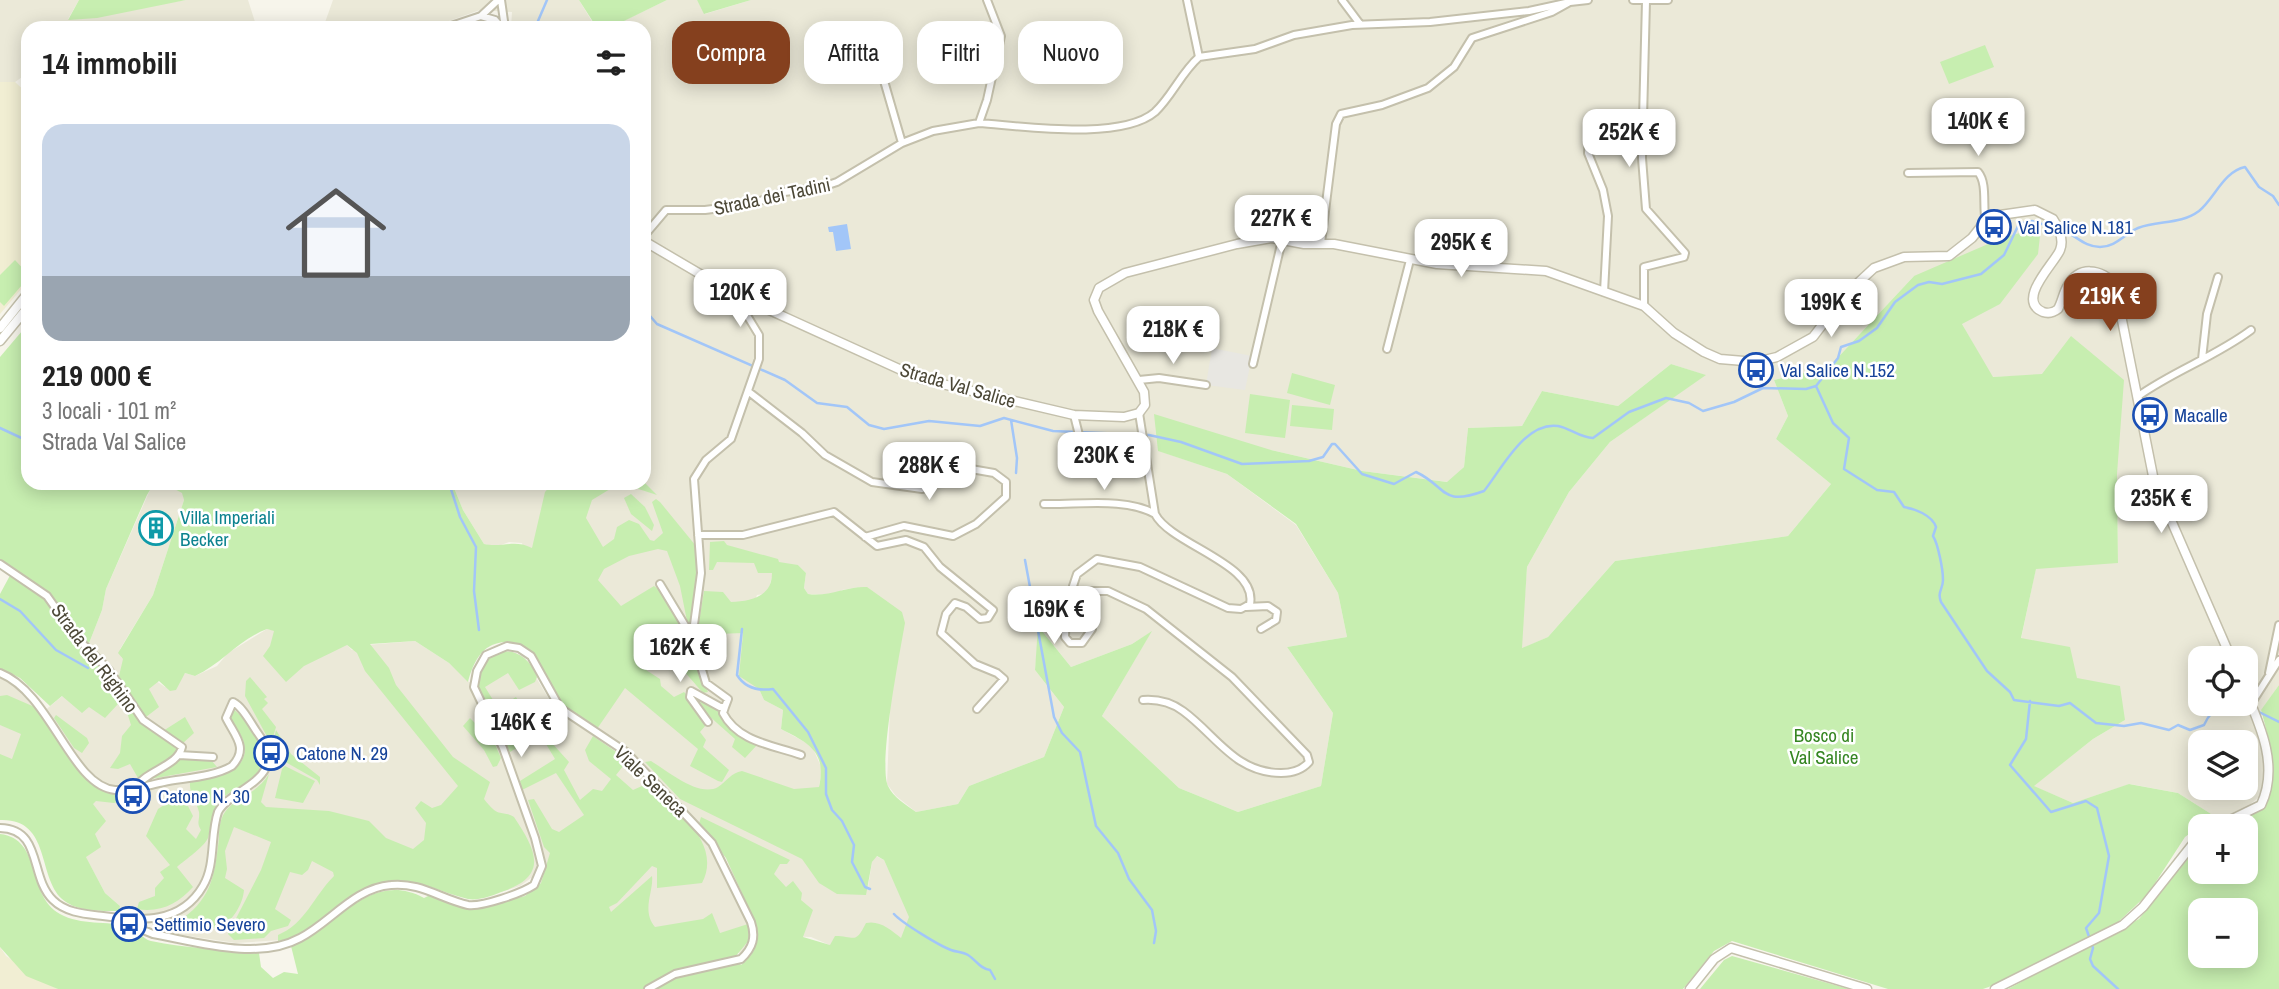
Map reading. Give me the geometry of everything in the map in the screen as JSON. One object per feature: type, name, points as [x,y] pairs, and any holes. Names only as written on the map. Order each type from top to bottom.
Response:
[{"type":"street","points":[[466,21],[481,16],[500,0]]},
{"type":"street","points":[[500,0],[502,21]]},
{"type":"street","points":[[979,123],[987,100],[1001,36],[987,0]]},
{"type":"street","points":[[1187,0],[1199,57],[1255,49],[1294,35],[1360,24],[1430,22],[1529,11],[1588,0]]},
{"type":"street","points":[[1342,0],[1360,24]]},
{"type":"street","points":[[1633,0],[1668,0]]},
{"type":"street","points":[[1644,306],[1644,267],[1684,257],[1685,253],[1646,209],[1642,158],[1646,1]]},
{"type":"street","points":[[1321,243],[1336,124],[1341,114],[1382,105],[1428,88],[1454,67],[1472,38],[1552,12],[1570,2]]},
{"type":"street","points":[[481,16],[496,21]]},
{"type":"street","name":"Strada dei Tadini","points":[[651,230],[666,211],[705,210],[752,204],[784,192],[819,188],[837,182],[902,143],[933,131],[979,123],[1089,128],[1139,121],[1156,111],[1199,57]]},
{"type":"street","points":[[885,84],[902,143]]},
{"type":"street","points":[[1590,121],[1588,153],[1603,190],[1608,216],[1604,292]]},
{"type":"street","points":[[1908,173],[1978,172],[1983,180],[1982,210],[1986,223]]},
{"type":"street","points":[[1155,514],[1139,413],[1145,405],[1139,380],[1094,300],[1099,288],[1125,273],[1262,238],[1304,244],[1321,243],[1410,260],[1530,268],[1644,306],[1674,333],[1704,352],[1740,363],[1765,361],[1796,348],[1813,337],[1846,294],[1874,268],[1904,257],[1949,256],[1959,251],[1986,223],[2000,215],[2035,211],[2047,215],[2059,228],[2060,251],[2038,281],[2035,303],[2041,311],[2054,312],[2062,303],[2066,287],[2080,273],[2095,271],[2109,278],[2119,296],[2154,481],[2226,646]]},
{"type":"street","points":[[1253,364],[1282,240]]},
{"type":"street","name":"Strada Val Salice","points":[[651,243],[734,294],[921,379],[1074,415],[1124,417],[1139,413]]},
{"type":"street","points":[[1387,349],[1410,260]]},
{"type":"street","points":[[2202,359],[2207,314],[2218,277]]},
{"type":"street","points":[[691,633],[694,631],[701,573],[694,479],[706,460],[731,439],[756,367],[759,335],[734,294]]},
{"type":"street","points":[[0,341],[2,328],[21,302]]},
{"type":"street","points":[[2,328],[21,313]]},
{"type":"street","points":[[2137,397],[2202,359],[2224,350],[2251,330]]},
{"type":"street","points":[[1139,380],[1159,378],[1206,385]]},
{"type":"street","points":[[749,392],[802,433],[825,455],[872,482],[922,489],[971,469],[1000,476],[1008,486],[1006,497],[999,506],[964,532],[943,535],[904,526],[865,537]]},
{"type":"street","points":[[1074,415],[1080,440]]},
{"type":"street","points":[[1044,504],[1144,508],[1155,514],[1172,535],[1226,564],[1249,593],[1251,600],[1246,607]]},
{"type":"street","points":[[698,535],[743,535],[834,512],[877,546],[906,541],[924,547],[949,576],[978,595],[993,610],[988,618],[980,619],[966,607],[955,603],[946,614],[941,634],[975,664],[997,673],[1004,680],[977,709]]},
{"type":"street","points":[[1076,592],[1073,586],[1077,574],[1097,559],[1161,575],[1228,608],[1268,606],[1277,612],[1276,620],[1261,629]]},
{"type":"street","name":"Strada del Righino","points":[[0,564],[54,602],[76,638],[109,670],[143,720],[182,747],[179,755]]},
{"type":"street","points":[[660,584],[691,633],[706,683],[727,697],[723,713],[730,724],[746,736],[802,755]]},
{"type":"street","points":[[1076,592],[1108,591],[1146,609],[1232,677],[1307,754],[1309,762],[1304,768],[1287,773],[1255,769],[1237,761],[1183,711],[1154,699],[1143,700]]},
{"type":"street","points":[[1076,592],[1066,611],[1065,637],[1070,643],[1082,643],[1092,629]]},
{"type":"street","points":[[2269,675],[2279,625]]},
{"type":"street","name":"Viale Seneca","points":[[141,920],[143,930],[153,934],[242,948],[271,946],[300,938],[355,898],[387,885],[424,888],[470,905],[518,893],[534,885],[542,866],[536,838],[503,748],[474,687],[474,679],[486,655],[507,646],[519,648],[531,656],[561,708],[626,752],[712,843],[751,922],[754,930],[752,944],[741,959],[675,974],[648,989]]},
{"type":"street","points":[[2258,693],[2279,660]]},
{"type":"street","points":[[0,673],[34,696],[69,751],[98,783],[114,789],[136,787],[232,766],[240,755],[241,746],[226,718],[233,702],[265,743],[266,763],[254,785],[223,803],[218,812],[208,876],[200,891],[174,913],[141,920],[89,915],[63,907],[46,891],[30,842],[15,831],[0,828]]},
{"type":"street","points":[[708,722],[690,696],[691,691],[725,707]]},
{"type":"street","points":[[2247,814],[2261,805],[2271,775],[2268,754],[2256,716]]},
{"type":"street","points":[[136,787],[143,778],[179,755],[213,757]]},
{"type":"street","points":[[1995,989],[2123,925],[2143,908],[2188,850]]},
{"type":"street","points":[[1690,989],[1720,953],[1731,948],[1867,989]]},
{"type":"shaded area","points":[[0,0],[79,0],[68,19],[186,0],[248,0],[255,21],[21,21],[21,78],[15,82],[0,82]]},
{"type":"shaded area","points":[[333,0],[579,0],[592,21],[511,21],[512,12],[480,10],[449,21],[326,21]]},
{"type":"shaded area","points":[[667,0],[697,0],[705,14],[751,0],[2279,0],[2279,685],[2258,715],[2258,646],[2188,646],[2188,716],[2257,716],[2253,722],[2255,730],[2188,730],[2188,799],[2178,793],[2130,784],[2073,803],[2033,786],[2093,739],[2125,720],[2077,678],[2021,639],[2036,568],[2118,562],[2117,474],[2043,375],[1992,377],[1962,324],[1914,276],[1829,367],[1774,380],[1788,416],[1776,439],[1831,484],[1788,536],[1615,561],[1548,637],[1521,649],[1527,567],[1569,492],[1610,442],[1705,375],[1671,364],[1618,406],[1542,391],[1522,426],[1468,428],[1464,467],[1448,482],[1362,471],[1271,450],[1159,451],[1227,474],[1296,525],[1338,593],[1347,637],[1287,647],[1333,713],[1321,786],[1238,812],[1179,788],[1102,716],[1151,632],[1132,644],[1071,667],[1039,627],[1035,670],[1064,707],[1044,757],[969,786],[958,804],[916,812],[896,796],[887,784],[890,708],[860,587],[842,590],[835,595],[808,594],[804,588],[806,573],[798,565],[773,573],[769,588],[764,594],[757,595],[743,633],[740,671],[759,689],[764,700],[783,710],[781,729],[812,746],[822,769],[819,787],[868,887],[872,862],[876,856],[884,860],[910,917],[904,935],[889,952],[834,947],[811,937],[758,935],[726,858],[714,841],[639,759],[597,729],[624,687],[633,632],[541,605],[522,543],[509,542],[496,547],[484,544],[463,510],[455,490],[651,490],[651,21],[623,21]]},
{"type":"shaded area","points":[[0,82],[15,82],[21,88],[21,289],[0,314]]},
{"type":"shaded area","points":[[1212,348],[1252,356],[1245,390],[1206,385]]},
{"type":"shaded area","points":[[150,490],[177,490],[183,493],[184,500],[153,595],[120,649],[121,657],[165,687],[185,673],[195,676],[217,666],[228,653],[267,629],[347,645],[352,650],[366,645],[415,641],[449,663],[469,682],[478,683],[486,662],[507,650],[523,656],[555,709],[633,764],[709,845],[748,924],[750,939],[741,953],[681,946],[531,878],[520,886],[477,899],[415,882],[384,882],[356,893],[306,930],[282,940],[236,943],[156,931],[147,914],[119,911],[120,906],[105,893],[82,850],[0,779],[0,678],[30,696],[43,712],[100,665],[86,651],[102,610],[106,589]]},
{"type":"shaded area","points":[[2258,739],[2265,782],[2258,798]]},
{"type":"shaded area","points":[[2189,800],[2255,800],[2231,814],[2211,814]]},
{"type":"shaded area","points":[[0,947],[6,956],[58,989],[0,989]]},
{"type":"green space","points":[[79,0],[186,0],[97,18],[68,20]]},
{"type":"green space","points":[[579,0],[667,0],[624,21],[592,21]]},
{"type":"green space","points":[[697,0],[751,0],[704,14]]},
{"type":"green space","points":[[1985,45],[1994,67],[1949,84],[1940,62]]},
{"type":"green space","name":"Bosco di Val Salice","points":[[2041,227],[2038,254],[2000,304],[1962,324],[1993,377],[2042,374],[2071,336],[2124,380],[2117,474],[2118,563],[2036,569],[2021,638],[2070,647],[2077,678],[2120,686],[2125,720],[2093,739],[2034,786],[2073,803],[2129,784],[2178,793],[2211,814],[2188,814],[2188,835],[2148,894],[2116,924],[1983,989],[1888,989],[1732,941],[1714,951],[1683,989],[58,989],[26,976],[0,947],[0,834],[14,838],[23,846],[42,894],[49,905],[60,914],[85,922],[129,927],[151,941],[259,953],[261,967],[273,978],[284,972],[298,974],[291,946],[370,895],[405,891],[424,898],[430,895],[470,910],[525,896],[541,883],[550,853],[544,847],[528,800],[534,799],[552,829],[559,832],[584,815],[556,773],[522,790],[520,781],[555,759],[540,734],[510,752],[491,720],[478,694],[478,674],[491,656],[501,652],[521,656],[530,664],[537,677],[535,682],[519,690],[508,673],[485,687],[498,708],[516,697],[524,712],[569,762],[564,770],[580,800],[593,789],[602,791],[611,779],[589,761],[585,750],[593,736],[628,760],[616,775],[633,790],[651,782],[683,815],[701,841],[707,868],[702,883],[657,888],[657,868],[652,866],[617,903],[609,907],[611,912],[652,876],[648,907],[655,927],[703,919],[712,913],[720,933],[748,924],[750,939],[735,957],[741,965],[746,961],[757,942],[756,924],[726,858],[699,824],[701,817],[790,860],[787,864],[780,864],[774,874],[786,887],[793,881],[802,893],[801,900],[813,910],[803,937],[830,945],[835,936],[857,937],[866,923],[871,922],[885,926],[901,938],[909,917],[884,860],[877,856],[872,862],[866,895],[837,894],[819,883],[802,859],[680,799],[645,762],[651,761],[683,782],[702,789],[718,787],[732,775],[742,771],[794,789],[819,787],[820,765],[813,750],[781,729],[783,710],[764,700],[759,689],[739,676],[743,633],[716,634],[702,638],[697,634],[704,591],[723,592],[731,602],[746,600],[759,596],[771,581],[772,573],[758,573],[754,563],[717,562],[713,570],[709,570],[710,542],[724,541],[727,545],[778,559],[779,562],[798,565],[806,573],[804,588],[808,594],[867,587],[902,612],[905,623],[891,707],[886,774],[893,794],[916,812],[958,804],[969,786],[1044,757],[1064,707],[1035,670],[1038,626],[1071,667],[1132,644],[1152,631],[1102,716],[1179,788],[1238,812],[1321,786],[1333,713],[1287,647],[1347,637],[1338,593],[1296,524],[1227,474],[1158,451],[1154,414],[1271,450],[1362,471],[1447,482],[1464,467],[1468,428],[1522,426],[1542,391],[1618,406],[1671,364],[1706,375],[1610,442],[1569,492],[1527,567],[1522,648],[1548,637],[1615,561],[1788,536],[1831,484],[1776,439],[1788,416],[1774,380],[1829,367],[1914,276],[2002,238]]},
{"type":"green space","points":[[15,260],[21,266],[21,286],[4,306],[0,302],[0,275]]},
{"type":"green space","points":[[21,332],[21,490],[150,490],[106,589],[102,610],[86,651],[115,685],[118,704],[105,718],[89,707],[82,713],[62,696],[50,706],[20,678],[0,668],[0,594],[14,568],[0,562],[0,357]]},
{"type":"green space","points":[[1292,373],[1335,385],[1330,405],[1287,393]]},
{"type":"green space","points":[[1250,394],[1290,400],[1285,438],[1245,433]]},
{"type":"green space","points":[[1292,405],[1334,409],[1332,430],[1290,426]]},
{"type":"green space","points":[[176,490],[455,490],[463,510],[484,544],[519,544],[532,548],[547,490],[608,490],[592,500],[586,518],[603,547],[614,539],[617,527],[629,520],[639,524],[650,540],[654,541],[663,533],[652,502],[656,499],[696,546],[698,577],[691,626],[687,621],[680,586],[667,551],[658,549],[629,556],[604,569],[598,580],[621,606],[654,586],[673,607],[687,635],[708,692],[703,693],[670,655],[656,655],[646,670],[660,679],[661,686],[674,697],[684,692],[687,695],[688,701],[706,725],[700,732],[706,740],[703,747],[729,770],[722,782],[690,766],[698,749],[625,688],[597,729],[578,718],[561,704],[537,660],[520,644],[509,642],[489,646],[477,659],[468,682],[449,663],[415,641],[370,644],[389,668],[396,685],[453,757],[490,782],[484,799],[497,812],[514,817],[532,851],[533,869],[528,877],[504,891],[472,899],[407,881],[385,882],[356,893],[307,930],[278,941],[278,935],[296,924],[334,876],[333,872],[312,861],[302,875],[290,872],[275,909],[291,920],[288,926],[271,931],[264,938],[234,940],[228,934],[261,870],[271,842],[234,827],[225,851],[225,878],[244,890],[239,907],[232,918],[218,929],[184,921],[183,918],[201,901],[211,882],[223,815],[234,803],[258,787],[269,774],[261,802],[266,807],[329,811],[369,821],[386,838],[413,849],[424,840],[426,823],[415,808],[421,801],[432,808],[441,805],[458,786],[365,671],[357,653],[347,645],[304,666],[286,682],[263,656],[270,646],[274,631],[267,629],[247,639],[205,671],[195,676],[185,673],[176,690],[170,691],[159,681],[149,689],[159,707],[146,717],[142,716],[119,676],[123,659],[118,653],[153,595],[184,500],[182,493]]},
{"type":"green space","points":[[631,494],[645,507],[654,525],[652,531],[631,514],[624,498]]},
{"type":"green space","points":[[250,677],[267,697],[264,699],[268,703],[262,709],[276,727],[271,744],[245,696],[246,681]]},
{"type":"green space","points":[[2279,685],[2279,989],[2008,989],[2139,919],[2188,859],[2188,884],[2258,884],[2258,814],[2252,814],[2267,791],[2270,777],[2271,761],[2261,710]]},
{"type":"green space","points":[[121,693],[143,724],[178,750],[174,757],[138,778],[130,764],[118,769],[110,768],[120,753],[122,736],[131,725]]},
{"type":"green space","points":[[7,695],[37,708],[67,756],[100,789],[117,794],[134,791],[139,796],[114,803],[96,801],[93,804],[106,821],[95,834],[101,847],[86,857],[105,893],[120,906],[119,911],[82,909],[62,899],[54,889],[41,850],[28,828],[16,822],[0,820],[0,754],[12,759],[21,734],[0,725],[0,696]]},
{"type":"green space","points":[[696,696],[716,707],[734,731],[757,745],[745,758],[732,747],[735,739],[708,715]]},
{"type":"green space","points":[[233,709],[248,724],[259,743],[261,763],[258,773],[222,799],[214,810],[206,842],[177,867],[193,887],[168,906],[153,910],[137,909],[139,902],[155,896],[155,888],[164,878],[160,872],[170,865],[146,836],[158,809],[170,801],[188,806],[193,816],[186,829],[196,839],[201,830],[190,782],[228,771],[242,760],[245,752],[243,740],[229,716]]},
{"type":"green space","points":[[56,715],[87,738],[89,743],[82,753],[74,748],[54,718]]},
{"type":"green space","points":[[185,717],[194,733],[182,744],[163,731]]},
{"type":"green space","points":[[470,718],[479,727],[488,728],[501,758],[497,766],[493,767],[484,750],[463,726]]},
{"type":"green space","points":[[276,730],[291,754],[320,777],[320,785],[317,780],[275,756],[273,742]]},
{"type":"green space","points":[[183,758],[211,760],[217,767],[145,780]]},
{"type":"green space","points":[[285,766],[315,781],[303,803],[275,798]]},
{"type":"green space","points":[[1732,956],[1849,989],[1700,989],[1724,960]]},
{"type":"water","points":[[847,224],[851,249],[836,251],[833,232],[829,232],[828,227]]},
{"type":"waterway","points":[[538,21],[547,0]]},
{"type":"waterway","points":[[2062,230],[2089,245],[2111,245],[2138,228],[2177,220],[2199,211],[2231,174],[2245,167],[2259,187],[2273,196],[2279,205]]},
{"type":"waterway","points":[[651,317],[657,324],[785,380],[817,403],[847,407],[869,425],[884,429],[929,421],[980,426],[1004,418],[1053,431],[1149,435],[1181,442],[1242,464],[1309,461],[1323,457],[1332,444],[1335,444],[1362,474],[1394,484],[1416,472],[1446,493],[1459,497],[1484,491],[1515,449],[1535,431],[1546,426],[1558,426],[1593,438],[1629,412],[1666,398],[1689,403],[1703,411],[1734,402],[1763,388],[1806,389],[1816,386],[1838,358],[1841,347],[1859,341],[1877,328],[1895,302],[1918,285],[1929,282],[1942,284],[1981,274],[2004,255],[2019,224],[2032,221],[2055,228]]},
{"type":"waterway","points":[[1816,386],[1833,423],[1849,438],[1844,469],[1877,490],[1894,492],[1904,507],[1923,513],[1934,523],[1936,527],[1933,536],[1943,575],[1941,602],[1987,671],[2010,692],[2014,700],[2059,706],[2070,703],[2096,723],[2124,726],[2141,723],[2169,730],[2178,725],[2190,730],[2204,725],[2209,716]]},
{"type":"waterway","points":[[1011,420],[1017,458],[1016,473]]},
{"type":"waterway","points":[[0,428],[21,438]]},
{"type":"waterway","points":[[451,490],[460,517],[476,547],[474,591],[479,630]]},
{"type":"waterway","points":[[1025,560],[1054,717],[1062,733],[1080,752],[1096,826],[1118,853],[1129,879],[1152,910],[1156,931],[1154,943]]},
{"type":"waterway","points":[[0,599],[20,611],[56,650],[88,668]]},
{"type":"waterway","points":[[742,629],[737,675],[753,688],[773,689],[808,732],[826,768],[826,794],[832,810],[842,821],[854,845],[852,862],[865,887],[870,889]]},
{"type":"waterway","points":[[2030,701],[2026,739],[2010,765],[2051,812],[2086,801],[2097,808],[2109,856],[2099,913],[2086,928],[2093,948],[2090,959],[2093,966],[2118,989]]},
{"type":"waterway","points":[[2258,712],[2279,722]]},
{"type":"waterway","points":[[894,914],[939,944],[968,955],[990,970],[995,979]]},
{"type":"place","name":"Val Salice N.181","points":[[1994,227]]},
{"type":"place","name":"Val Salice N.152","points":[[1756,370]]},
{"type":"place","name":"Macalle","points":[[2150,415]]},
{"type":"place","name":"Villa Imperiali Becker","points":[[156,528]]},
{"type":"place","name":"Catone N. 29","points":[[271,753]]},
{"type":"place","name":"Catone N. 30","points":[[133,796]]},
{"type":"place","name":"Settimio Severo","points":[[129,924]]}]
